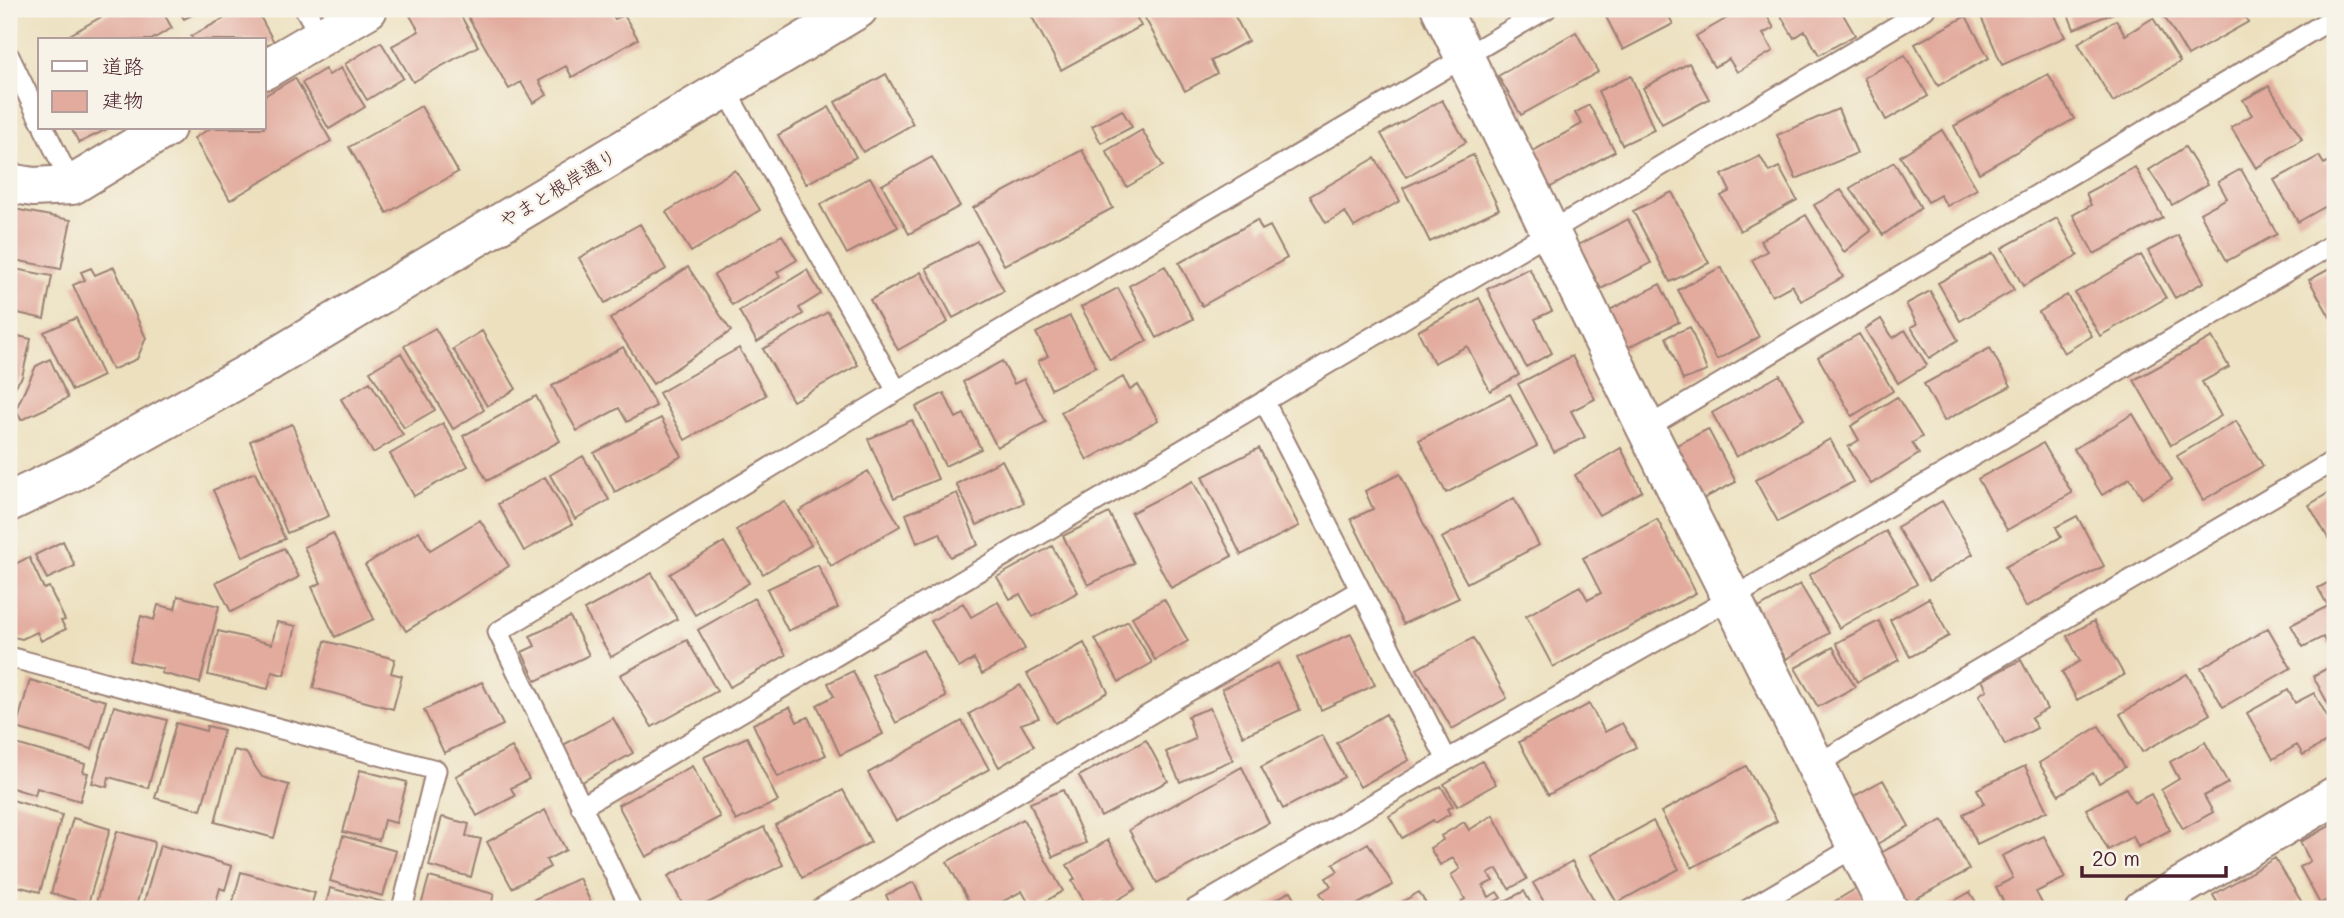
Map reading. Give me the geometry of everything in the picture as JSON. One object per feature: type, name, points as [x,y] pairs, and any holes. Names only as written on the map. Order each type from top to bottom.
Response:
[{"type":"street","points":[[266,68],[313,23],[368,9]]},
{"type":"street","name":"やまと根岸通り","points":[[9,502],[74,471],[258,368],[858,9]]},
{"type":"street","points":[[1441,9],[1646,428],[1888,909]]},
{"type":"street","points":[[9,183],[33,187],[72,185],[163,130]]},
{"type":"street","points":[[2143,909],[2335,796]]},
{"type":"lane","points":[[631,909],[498,632],[897,391],[1546,9]]},
{"type":"lane","points":[[581,807],[1925,9]]},
{"type":"lane","points":[[1646,428],[2335,17]]},
{"type":"lane","points":[[9,56],[38,116]]},
{"type":"lane","points":[[725,89],[897,391]]},
{"type":"lane","points":[[45,130],[72,185]]},
{"type":"lane","points":[[1195,909],[2335,243]]},
{"type":"lane","points":[[1264,401],[1447,760]]},
{"type":"lane","points":[[1814,766],[2335,460]]},
{"type":"lane","points":[[820,909],[1360,590]]},
{"type":"lane","points":[[9,657],[436,770],[402,909]]},
{"type":"lane","points":[[1749,909],[1855,847]]},
{"type":"building","points":[[115,9],[161,9],[172,28],[154,38],[64,38]]},
{"type":"building","points":[[178,9],[204,9],[184,19]]},
{"type":"building","points":[[242,9],[256,9],[274,42],[266,46],[266,38],[191,36]]},
{"type":"building","points":[[415,9],[457,9],[478,46],[413,82],[392,46],[419,31],[408,12]]},
{"type":"building","points":[[483,9],[609,9],[615,19],[624,15],[638,39],[572,77],[566,66],[539,81],[547,95],[533,103],[521,82],[509,89],[468,17]]},
{"type":"building","points":[[1046,9],[1132,9],[1141,26],[1061,70],[1032,17]]},
{"type":"building","points":[[1140,9],[1231,9],[1248,41],[1211,61],[1217,73],[1185,91]]},
{"type":"building","points":[[1602,9],[1665,9],[1673,24],[1623,50]]},
{"type":"building","points":[[1743,9],[1763,9],[1774,28],[1763,34],[1773,51],[1737,72],[1729,59],[1714,67],[1696,36]]},
{"type":"building","points":[[1777,9],[1840,9],[1855,35],[1819,55],[1805,31],[1794,38]]},
{"type":"building","points":[[1987,9],[2052,9],[2065,37],[2002,65],[1979,12]]},
{"type":"building","points":[[2066,9],[2123,9],[2074,29]]},
{"type":"building","points":[[2241,9],[2248,22],[2188,56],[2161,11]]},
{"type":"building","points":[[1966,16],[1989,58],[1938,86],[1915,44]]},
{"type":"building","points":[[2153,18],[2180,62],[2113,102],[2078,43],[2116,20],[2125,35]]},
{"type":"building","points":[[1576,32],[1598,72],[1521,115],[1498,76]]},
{"type":"building","points":[[381,42],[403,78],[367,100],[345,64]]},
{"type":"building","points":[[1905,55],[1928,96],[1886,120],[1864,78]]},
{"type":"building","points":[[1689,63],[1709,99],[1662,124],[1643,88]]},
{"type":"building","points":[[341,68],[365,107],[329,129],[302,83],[325,69],[329,75]]},
{"type":"building","points":[[886,74],[913,124],[863,152],[835,102]]},
{"type":"building","points":[[2048,74],[2074,119],[1979,173],[1954,126]]},
{"type":"building","points":[[1631,76],[1654,130],[1622,145],[1598,91]]},
{"type":"building","points":[[295,78],[331,141],[230,200],[194,138],[208,130],[266,130],[266,95]]},
{"type":"building","points":[[2269,86],[2302,139],[2256,168],[2231,127],[2252,115],[2243,100]]},
{"type":"building","points":[[1442,100],[1466,142],[1406,177],[1381,134]]},
{"type":"building","points":[[1589,105],[1615,151],[1549,188],[1529,153],[1582,124],[1575,113]]},
{"type":"building","points":[[421,106],[458,172],[387,213],[349,147]]},
{"type":"building","points":[[829,107],[856,157],[806,184],[778,135]]},
{"type":"building","points":[[1838,109],[1857,153],[1796,179],[1777,135]]},
{"type":"building","points":[[1122,110],[1132,127],[1101,143],[1092,126]]},
{"type":"building","points":[[72,130],[105,130],[79,143]]},
{"type":"building","points":[[1142,130],[1163,166],[1127,187],[1106,151]]},
{"type":"building","points":[[1942,130],[1977,189],[1947,206],[1940,195],[1928,202],[1900,156]]},
{"type":"building","points":[[2185,147],[2208,184],[2172,205],[2149,170]]},
{"type":"building","points":[[1082,150],[1113,208],[1004,265],[973,208]]},
{"type":"building","points":[[1473,155],[1499,209],[1430,242],[1403,188]]},
{"type":"building","points":[[1760,156],[1769,172],[1779,167],[1797,200],[1740,231],[1721,196],[1730,191],[1722,175]]},
{"type":"building","points":[[2319,156],[2324,164],[2335,158],[2335,201],[2298,222],[2274,180]]},
{"type":"building","points":[[932,157],[960,206],[909,234],[882,185]]},
{"type":"building","points":[[1375,158],[1400,201],[1354,227],[1345,212],[1326,223],[1310,196]]},
{"type":"building","points":[[1894,162],[1921,208],[1883,235],[1850,188]]},
{"type":"building","points":[[2135,167],[2163,218],[2094,254],[2073,215],[2091,205],[2086,193]]},
{"type":"building","points":[[2241,169],[2277,234],[2227,261],[2200,213],[2227,198],[2218,182]]},
{"type":"building","points":[[735,170],[760,210],[691,252],[666,212]]},
{"type":"building","points":[[870,177],[898,227],[847,254],[820,205]]},
{"type":"building","points":[[1841,190],[1871,231],[1844,252],[1814,205]]},
{"type":"building","points":[[1672,192],[1709,263],[1670,282],[1633,211]]},
{"type":"building","points":[[9,208],[71,220],[61,269],[9,259]]},
{"type":"building","points":[[1806,215],[1843,277],[1801,301],[1792,285],[1772,296],[1752,260],[1767,251],[1760,241]]},
{"type":"building","points":[[2057,218],[2078,255],[2023,286],[2002,248]]},
{"type":"building","points":[[1628,219],[1651,263],[1601,289],[1578,245]]},
{"type":"building","points":[[1257,220],[1262,230],[1270,226],[1287,258],[1202,306],[1179,263]]},
{"type":"building","points":[[640,224],[666,269],[605,303],[579,258]]},
{"type":"building","points":[[782,235],[797,260],[777,272],[780,277],[732,305],[714,275]]},
{"type":"building","points":[[2178,235],[2204,282],[2175,298],[2148,251]]},
{"type":"building","points":[[977,241],[1004,291],[953,318],[926,268]]},
{"type":"building","points":[[1993,253],[2014,290],[1960,321],[1938,283]]},
{"type":"building","points":[[2141,255],[2166,298],[2100,336],[2075,293]]},
{"type":"building","points":[[1165,266],[1193,319],[1157,338],[1129,286]]},
{"type":"building","points":[[2335,266],[2335,314],[2330,317],[2309,280]]},
{"type":"building","points":[[114,267],[146,338],[137,359],[112,370],[73,285],[85,280],[81,272],[91,268],[95,275]]},
{"type":"building","points":[[688,267],[731,331],[653,384],[610,319]]},
{"type":"building","points":[[1721,267],[1759,337],[1717,360],[1678,290]]},
{"type":"building","points":[[9,268],[52,276],[44,319],[9,311]]},
{"type":"building","points":[[1529,268],[1552,311],[1535,319],[1552,353],[1526,367],[1487,289]]},
{"type":"building","points":[[807,270],[821,294],[799,308],[803,314],[757,342],[739,311]]},
{"type":"building","points":[[921,272],[948,322],[898,350],[870,300]]},
{"type":"building","points":[[1660,284],[1679,322],[1619,352],[1600,315]]},
{"type":"building","points":[[1118,288],[1147,341],[1110,360],[1081,307]]},
{"type":"building","points":[[1930,291],[1958,340],[1929,358],[1911,327],[1917,324],[1906,304]]},
{"type":"building","points":[[2067,295],[2092,336],[2064,353],[2039,312]]},
{"type":"building","points":[[1479,298],[1519,375],[1490,391],[1467,346],[1434,363],[1418,331]]},
{"type":"building","points":[[828,312],[858,365],[793,401],[763,349]]},
{"type":"building","points":[[1070,316],[1096,367],[1051,389],[1038,361],[1048,356],[1036,333]]},
{"type":"building","points":[[76,318],[103,376],[72,391],[44,332]]},
{"type":"building","points":[[1881,319],[1893,338],[1905,330],[1927,365],[1898,383],[1865,329]]},
{"type":"building","points":[[1690,327],[1707,371],[1683,380],[1666,337]]},
{"type":"building","points":[[435,328],[484,410],[453,429],[404,346]]},
{"type":"building","points":[[482,331],[516,389],[487,406],[453,349]]},
{"type":"building","points":[[9,334],[31,339],[22,377],[9,395]]},
{"type":"building","points":[[1859,334],[1893,391],[1852,416],[1818,357]]},
{"type":"building","points":[[2212,337],[2229,367],[2202,382],[2221,416],[2171,445],[2134,380]]},
{"type":"building","points":[[623,347],[656,406],[627,422],[619,408],[577,431],[552,386]]},
{"type":"building","points":[[739,348],[766,395],[685,440],[659,393]]},
{"type":"building","points":[[1990,348],[2011,386],[1944,421],[1924,384]]},
{"type":"building","points":[[401,353],[435,410],[404,428],[370,371]]},
{"type":"building","points":[[1572,356],[1595,399],[1571,411],[1585,437],[1554,452],[1518,384]]},
{"type":"building","points":[[50,359],[68,398],[21,420],[16,409],[36,366]]},
{"type":"building","points":[[1002,361],[1014,384],[1024,379],[1046,422],[997,447],[963,382]]},
{"type":"building","points":[[1780,375],[1804,419],[1736,457],[1712,413]]},
{"type":"building","points":[[1123,377],[1130,390],[1138,385],[1158,420],[1087,460],[1061,412]]},
{"type":"building","points":[[370,382],[403,435],[373,453],[341,399]]},
{"type":"building","points":[[944,393],[956,418],[964,414],[981,449],[945,466],[916,407]]},
{"type":"building","points":[[1510,394],[1537,446],[1446,493],[1419,440]]},
{"type":"building","points":[[536,396],[560,441],[487,481],[463,436]]},
{"type":"building","points":[[1897,397],[1922,437],[1912,443],[1919,454],[1871,484],[1848,447],[1859,440],[1851,426]]},
{"type":"building","points":[[2133,414],[2172,480],[2142,498],[2130,478],[2102,495],[2074,449]]},
{"type":"building","points":[[661,418],[682,456],[615,492],[594,453]]},
{"type":"building","points":[[912,420],[938,479],[894,498],[868,439]]},
{"type":"building","points":[[2236,421],[2263,466],[2203,500],[2177,456]]},
{"type":"building","points":[[443,423],[468,466],[414,496],[390,454]]},
{"type":"building","points":[[292,424],[329,516],[287,533],[250,441]]},
{"type":"building","points":[[1708,429],[1736,482],[1699,501],[1671,448]]},
{"type":"building","points":[[1830,439],[1853,482],[1778,522],[1755,480]]},
{"type":"building","points":[[2043,443],[2072,493],[2007,530],[1978,479]]},
{"type":"building","points":[[1259,448],[1299,526],[1241,555],[1202,477]]},
{"type":"building","points":[[1621,448],[1642,491],[1599,515],[1575,475]]},
{"type":"building","points":[[583,456],[609,500],[575,519],[550,475]]},
{"type":"building","points":[[1002,460],[1024,503],[977,525],[956,484]]},
{"type":"building","points":[[868,471],[900,526],[831,566],[799,511]]},
{"type":"building","points":[[255,472],[285,539],[243,557],[213,490]]},
{"type":"building","points":[[1400,474],[1459,598],[1403,624],[1351,519],[1373,509],[1365,491]]},
{"type":"building","points":[[545,477],[572,524],[524,551],[498,504]]},
{"type":"building","points":[[1193,481],[1232,556],[1171,588],[1131,513]]},
{"type":"building","points":[[2333,490],[2335,494],[2335,550],[2309,505]]},
{"type":"building","points":[[957,493],[978,545],[950,557],[940,533],[917,543],[906,514]]},
{"type":"building","points":[[1514,498],[1539,545],[1467,583],[1442,538]]},
{"type":"building","points":[[784,501],[811,545],[763,574],[736,530]]},
{"type":"building","points":[[1942,501],[1973,554],[1929,581],[1897,527]]},
{"type":"building","points":[[1109,513],[1134,563],[1088,585],[1063,536]]},
{"type":"building","points":[[2077,516],[2104,566],[2026,607],[2005,567],[2061,537],[2056,527]]},
{"type":"building","points":[[1657,519],[1696,593],[1553,667],[1526,616],[1580,586],[1588,600],[1601,593],[1583,558]]},
{"type":"building","points":[[480,520],[509,566],[406,631],[365,565],[419,531],[430,550]]},
{"type":"building","points":[[1886,531],[1917,584],[1839,628],[1809,575]]},
{"type":"building","points":[[333,533],[374,619],[335,637],[312,587],[321,583],[304,547]]},
{"type":"building","points":[[63,541],[75,566],[47,579],[35,555]]},
{"type":"building","points":[[724,542],[749,583],[695,615],[670,574]]},
{"type":"building","points":[[1052,546],[1078,592],[1033,617],[1020,594],[1010,599],[997,577]]},
{"type":"building","points":[[284,548],[299,577],[231,612],[216,582]]},
{"type":"building","points":[[29,557],[44,589],[49,587],[65,620],[61,621],[66,629],[41,641],[37,632],[22,639],[9,636],[9,567]]},
{"type":"building","points":[[818,565],[838,608],[788,631],[767,589]]},
{"type":"building","points":[[652,573],[677,619],[611,657],[584,610]]},
{"type":"building","points":[[2335,579],[2335,643],[2328,647],[2323,637],[2303,647],[2291,625],[2328,606],[2318,588]]},
{"type":"building","points":[[1800,584],[1829,633],[1786,659],[1757,609]]},
{"type":"building","points":[[178,596],[219,606],[200,683],[161,673],[163,669],[130,661],[141,616],[154,620],[158,605],[175,609]]},
{"type":"building","points":[[754,598],[786,655],[730,687],[698,630]]},
{"type":"building","points":[[1929,598],[1949,636],[1910,657],[1890,620]]},
{"type":"building","points":[[1164,599],[1188,641],[1155,660],[1132,617]]},
{"type":"building","points":[[998,602],[1025,649],[982,674],[974,659],[959,668],[931,621],[963,603],[971,617]]},
{"type":"building","points":[[570,617],[589,655],[536,681],[522,652],[535,646],[530,636]]},
{"type":"building","points":[[1128,621],[1152,663],[1119,682],[1095,639]]},
{"type":"building","points":[[1879,621],[1899,660],[1857,682],[1836,643]]},
{"type":"building","points":[[2094,621],[2124,675],[2077,700],[2062,672],[2080,661],[2067,636]]},
{"type":"building","points":[[277,622],[296,626],[284,675],[272,672],[268,689],[208,675],[218,631],[272,644]]},
{"type":"building","points":[[2268,628],[2291,668],[2223,707],[2201,668]]},
{"type":"building","points":[[1351,634],[1375,685],[1321,710],[1297,658]]},
{"type":"building","points":[[1473,638],[1507,698],[1452,729],[1417,669]]},
{"type":"building","points":[[687,640],[717,691],[652,727],[620,675]]},
{"type":"building","points":[[325,641],[395,659],[391,673],[402,676],[393,709],[313,688]]},
{"type":"building","points":[[1084,643],[1108,692],[1055,723],[1027,674]]},
{"type":"building","points":[[1833,647],[1855,687],[1818,707],[1795,668]]},
{"type":"building","points":[[923,650],[946,697],[896,723],[872,675]]},
{"type":"building","points":[[2021,660],[2047,709],[2031,718],[2037,728],[2005,745],[1979,695],[1987,690],[1982,680]]},
{"type":"building","points":[[1278,663],[1300,710],[1243,736],[1222,689]]},
{"type":"building","points":[[2335,664],[2335,712],[2333,713],[2313,676]]},
{"type":"building","points":[[853,671],[883,734],[840,755],[817,705],[834,696],[828,683]]},
{"type":"building","points":[[2187,674],[2210,714],[2142,752],[2120,714]]},
{"type":"building","points":[[30,680],[106,701],[92,749],[16,728]]},
{"type":"building","points":[[482,682],[503,725],[444,753],[424,710]]},
{"type":"building","points":[[1020,685],[1039,718],[1021,724],[1034,746],[999,767],[969,714]]},
{"type":"building","points":[[2288,690],[2295,703],[2314,693],[2335,730],[2335,737],[2303,755],[2297,745],[2273,759],[2247,713]]},
{"type":"building","points":[[1589,704],[1605,732],[1622,723],[1636,747],[1548,795],[1519,742]]},
{"type":"building","points":[[114,706],[167,720],[148,788],[109,777],[107,787],[92,783]]},
{"type":"building","points":[[790,707],[797,722],[808,717],[826,755],[778,777],[753,724]]},
{"type":"building","points":[[1210,708],[1233,760],[1180,782],[1166,752],[1195,739],[1188,716]]},
{"type":"building","points":[[1386,714],[1409,760],[1360,787],[1337,743]]},
{"type":"building","points":[[613,718],[633,753],[575,786],[554,750]]},
{"type":"building","points":[[962,721],[989,769],[896,821],[868,773]]},
{"type":"building","points":[[176,723],[206,731],[207,726],[224,730],[201,810],[155,798]]},
{"type":"building","points":[[2099,726],[2125,767],[2099,783],[2093,773],[2059,795],[2039,763]]},
{"type":"building","points":[[1322,735],[1344,777],[1283,809],[1261,767]]},
{"type":"building","points":[[747,737],[778,801],[736,821],[704,757]]},
{"type":"building","points":[[1146,740],[1168,781],[1101,817],[1079,776]]},
{"type":"building","points":[[9,742],[85,764],[83,772],[88,773],[80,801],[37,788],[35,795],[9,787]]},
{"type":"building","points":[[2205,742],[2228,783],[2204,796],[2213,812],[2183,829],[2161,790],[2179,779],[2170,762]]},
{"type":"building","points":[[512,747],[529,779],[511,788],[515,796],[477,816],[456,776]]},
{"type":"building","points":[[234,750],[246,753],[262,777],[289,785],[274,838],[215,822]]},
{"type":"building","points":[[1482,761],[1496,784],[1457,806],[1444,784]]},
{"type":"building","points":[[692,766],[720,817],[646,857],[618,805]]},
{"type":"building","points":[[1746,766],[1777,821],[1692,868],[1661,812]]},
{"type":"building","points":[[2025,766],[2047,811],[1977,844],[1963,814],[1984,804],[1977,789]]},
{"type":"building","points":[[1242,767],[1269,823],[1157,883],[1129,830]]},
{"type":"building","points":[[360,770],[407,782],[396,823],[384,820],[379,840],[343,832]]},
{"type":"building","points":[[1883,780],[1909,826],[1877,844],[1851,798]]},
{"type":"building","points":[[1441,786],[1453,806],[1447,809],[1450,814],[1435,823],[1433,820],[1402,838],[1389,816]]},
{"type":"building","points":[[2126,788],[2134,803],[2151,794],[2170,830],[2138,847],[2133,836],[2108,850],[2086,809]]},
{"type":"building","points":[[843,790],[871,842],[802,878],[775,825]]},
{"type":"building","points":[[1063,790],[1086,843],[1053,857],[1030,803]]},
{"type":"building","points":[[9,799],[62,815],[40,892],[13,885],[16,872],[9,870]]},
{"type":"building","points":[[545,810],[566,850],[546,860],[550,867],[512,888],[487,842]]},
{"type":"building","points":[[1493,815],[1527,879],[1509,889],[1497,869],[1488,874],[1493,881],[1483,886],[1489,897],[1497,892],[1501,898],[1481,909],[1465,909],[1461,902],[1465,899],[1451,875],[1460,869],[1453,858],[1440,865],[1430,848],[1443,840],[1441,836],[1464,822],[1469,830]]},
{"type":"building","points":[[442,817],[469,824],[466,836],[481,839],[471,877],[429,866]]},
{"type":"building","points":[[73,818],[110,829],[88,904],[51,893]]},
{"type":"building","points":[[1023,819],[1063,891],[1032,909],[1022,891],[989,909],[973,909],[947,862]]},
{"type":"building","points":[[1943,820],[1969,870],[1908,903],[1880,853]]},
{"type":"building","points":[[1653,821],[1679,869],[1617,903],[1590,855]]},
{"type":"building","points":[[2335,823],[2335,896],[2320,904],[2300,867],[2310,861],[2300,842]]},
{"type":"building","points":[[764,827],[783,865],[696,909],[685,909],[668,876]]},
{"type":"building","points":[[117,831],[155,842],[135,909],[95,906]]},
{"type":"building","points":[[343,836],[396,851],[383,896],[330,881]]},
{"type":"building","points":[[2044,836],[2065,878],[2036,892],[2045,909],[2007,909],[1996,887],[2013,878],[2002,856]]},
{"type":"building","points":[[1108,840],[1136,889],[1107,906],[1103,900],[1088,908],[1072,881],[1075,879],[1067,865]]},
{"type":"building","points":[[1368,843],[1393,885],[1349,909],[1339,909],[1337,905],[1330,909],[1320,893],[1331,886],[1326,878],[1338,871],[1333,864]]},
{"type":"building","points":[[160,845],[232,866],[225,890],[220,888],[214,909],[142,909]]},
{"type":"building","points":[[2275,858],[2301,901],[2287,909],[2221,909],[2213,895]]},
{"type":"building","points":[[1572,861],[1599,909],[1548,909],[1533,883]]},
{"type":"building","points":[[241,872],[315,893],[310,909],[231,909]]},
{"type":"building","points":[[429,877],[494,894],[490,909],[420,909]]},
{"type":"building","points":[[579,878],[594,909],[522,909],[520,906]]},
{"type":"building","points":[[914,882],[926,909],[892,909],[886,895]]},
{"type":"building","points":[[330,888],[387,903],[385,909],[325,909]]},
{"type":"building","points":[[1857,888],[1870,909],[1822,909]]},
{"type":"building","points":[[1291,891],[1301,909],[1258,909]]},
{"type":"building","points":[[1524,891],[1534,909],[1490,909]]},
{"type":"building","points":[[1419,892],[1429,909],[1390,909]]},
{"type":"building","points":[[1970,892],[1980,909],[1940,909]]}]
